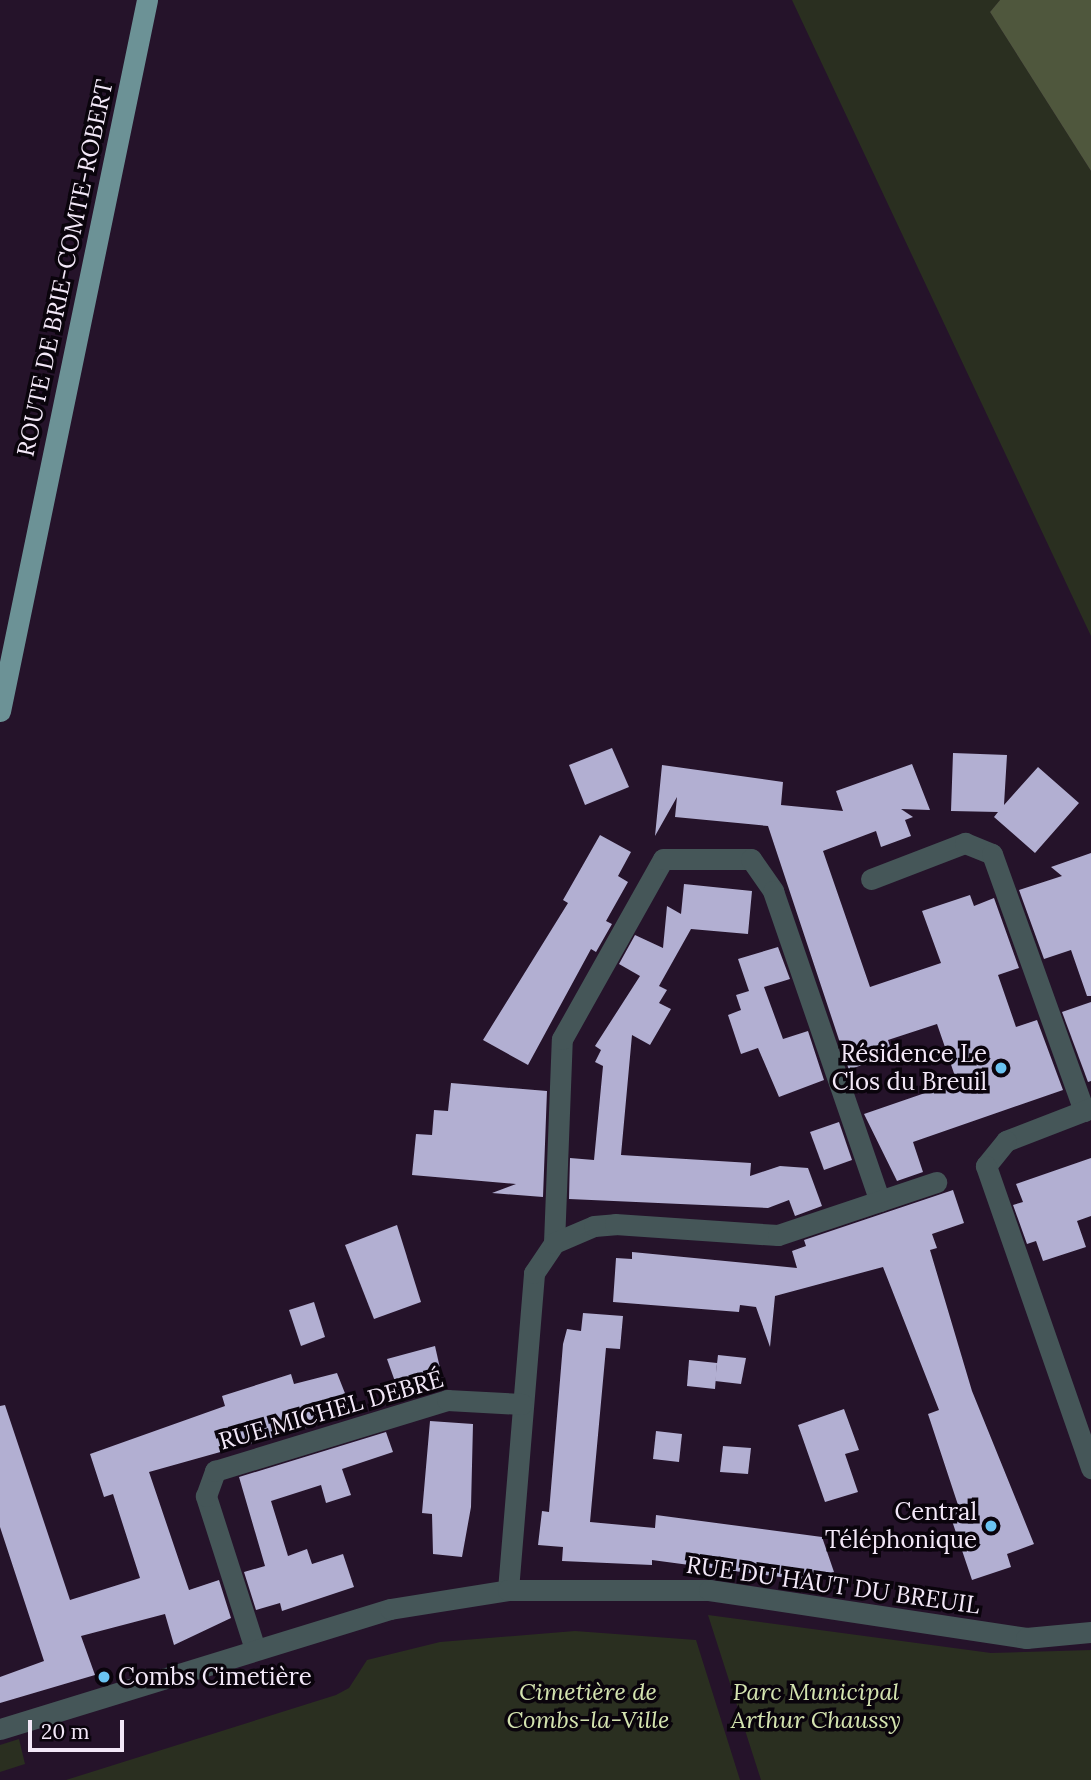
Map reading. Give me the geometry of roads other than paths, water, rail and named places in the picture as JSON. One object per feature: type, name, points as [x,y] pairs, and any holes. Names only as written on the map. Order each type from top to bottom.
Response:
[{"type":"main road","name":"ROUTE DE BRIE-COMTE-ROBERT","points":[[0,711],[147,0]]},
{"type":"street","points":[[871,879],[965,843],[992,854],[1087,1109],[992,1152],[986,1166],[1013,1254],[1091,1468]]},
{"type":"street","points":[[508,1590],[534,1273],[554,1243],[562,1039],[663,859],[751,859],[773,891],[880,1201]]},
{"type":"street","points":[[554,1243],[615,1224],[778,1235],[936,1182]]},
{"type":"street","name":"RUE MICHEL DEBRÉ","points":[[256,1648],[206,1496],[215,1471],[447,1400],[522,1404]]},
{"type":"street","name":"RUE DU HAUT DU BREUIL","points":[[0,1729],[256,1648],[390,1609],[508,1590],[709,1590],[1026,1638],[1091,1632]]},
{"type":"place","name":"Résidence Le Clos du Breuil","points":[[1001,1068]]},
{"type":"place","name":"Central Téléphonique","points":[[991,1526]]},
{"type":"place","name":"Combs Cimetière","points":[[104,1677]]},
{"type":"park label","name":"Cimetière de Combs-la-Ville","points":[[588,1706]]},
{"type":"park label","name":"Parc Municipal Arthur Chaussy","points":[[816,1706]]}]
